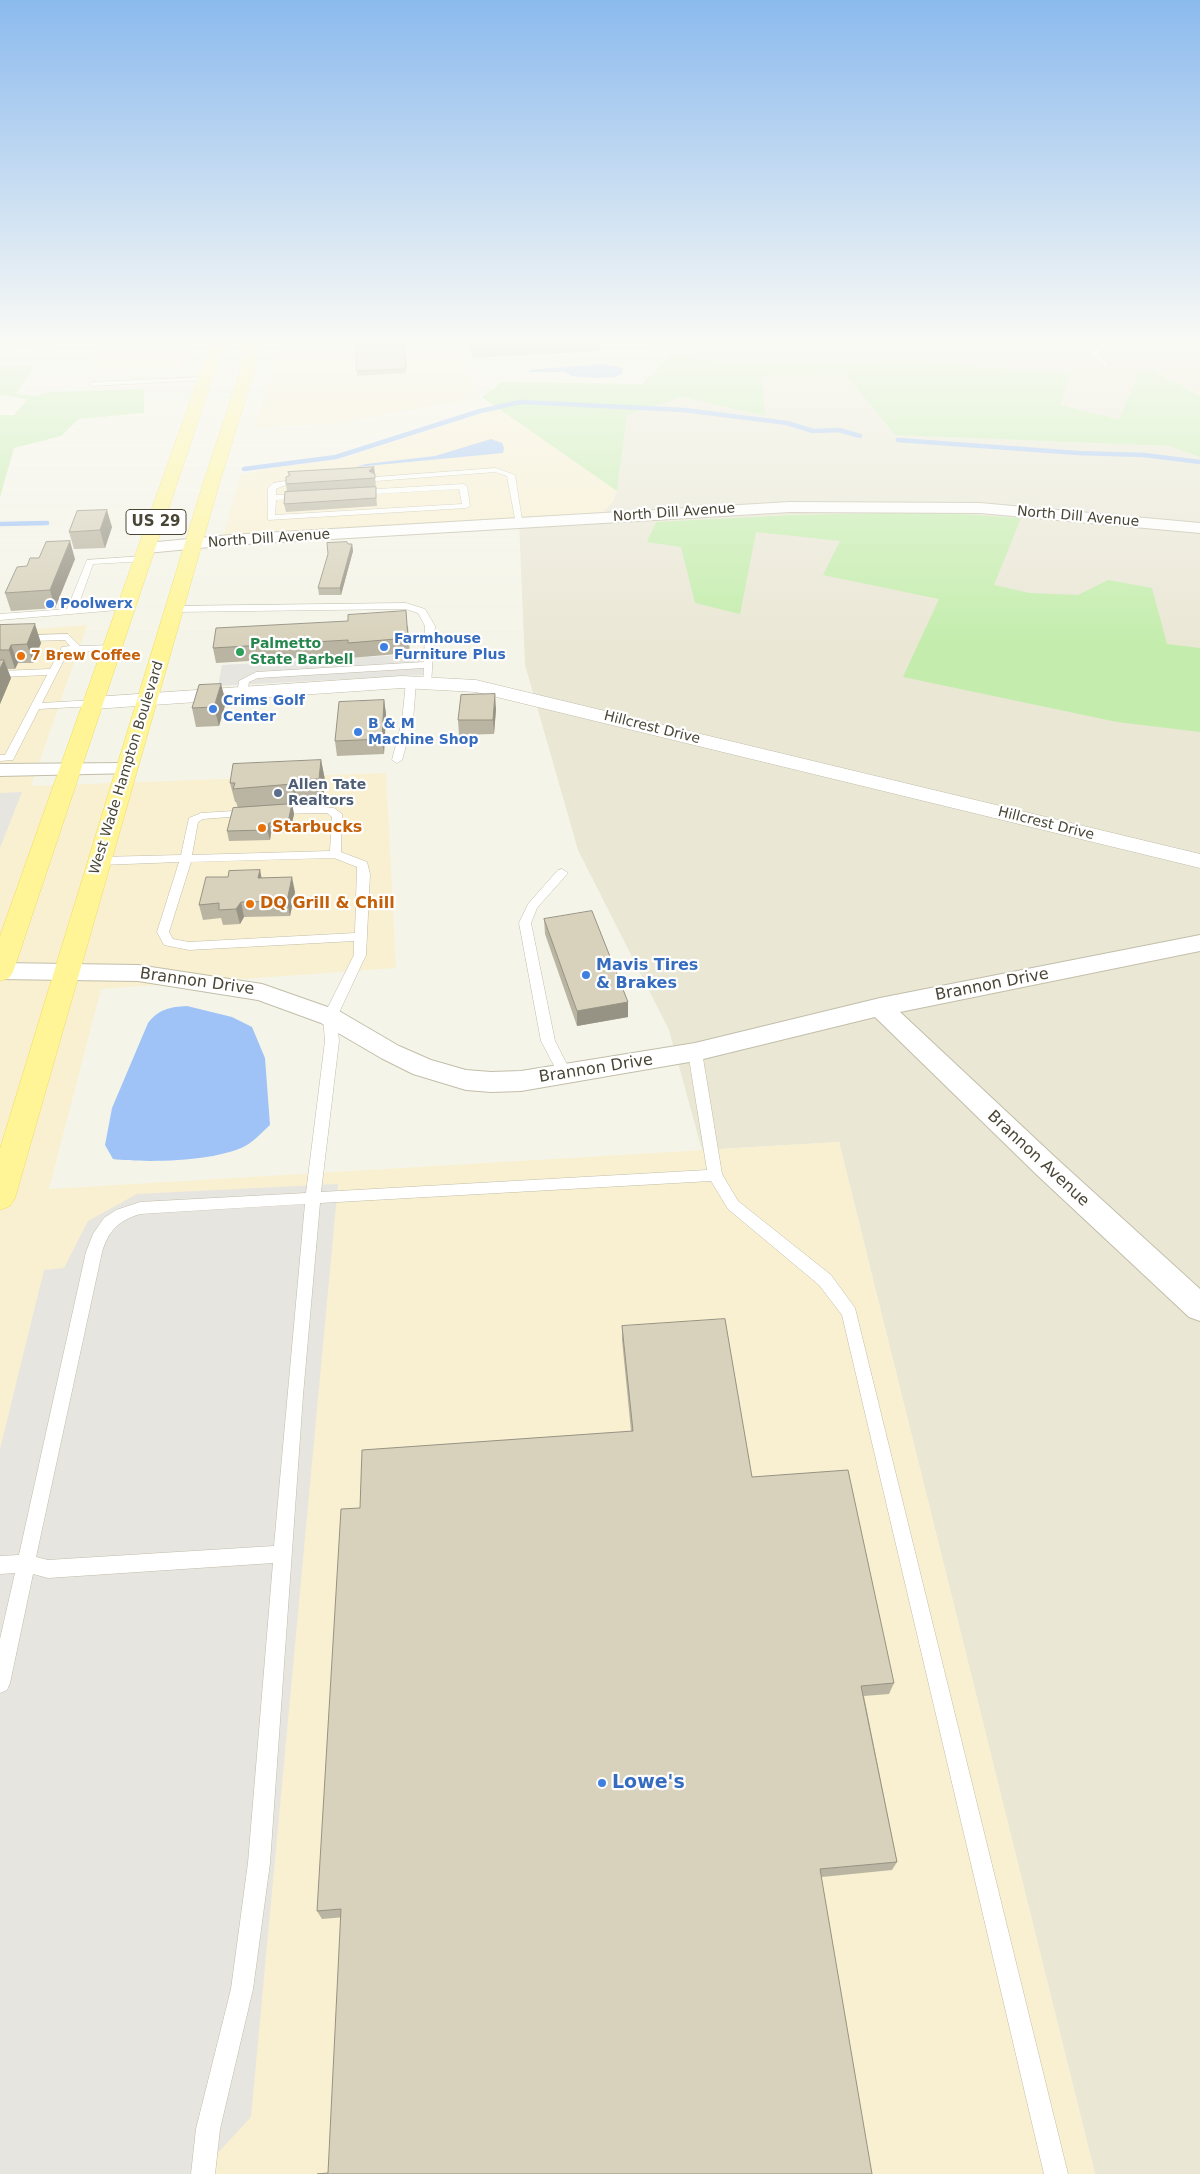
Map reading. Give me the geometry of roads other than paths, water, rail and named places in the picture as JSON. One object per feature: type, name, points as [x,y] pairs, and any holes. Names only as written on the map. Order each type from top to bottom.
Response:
[{"type":"main road","name":"US 29","points":[[0,972],[184,440]]},
{"type":"main road","name":"West Wade Hampton Boulevard","points":[[0,1198],[226,440]]},
{"type":"street","name":"North Dill Avenue","points":[[146,553],[194,545],[303,536],[520,524],[752,508],[924,507],[1011,511],[1200,528]]},
{"type":"street","name":"Hillcrest Drive","points":[[94,703],[242,694],[422,676],[499,690],[1200,862]]},
{"type":"street","points":[[2,767],[71,770],[127,769]]},
{"type":"street","name":"Brannon Drive","points":[[0,972],[138,973],[238,987],[284,999],[330,1017],[390,1052],[442,1074],[491,1082],[521,1081],[695,1052],[880,1007],[1200,943]]},
{"type":"street","name":"Brannon Avenue","points":[[880,1007],[1039,1160],[1200,1308]]},
{"type":"lane","points":[[376,479],[496,470],[511,475],[520,524]]},
{"type":"lane","points":[[272,498],[463,486],[466,506],[271,518],[272,488],[286,483]]},
{"type":"lane","points":[[301,516],[303,536]]},
{"type":"lane","points":[[71,612],[90,562],[146,553]]},
{"type":"lane","points":[[175,609],[406,606],[422,611],[430,626],[422,676],[410,710],[403,745],[397,760]]},
{"type":"lane","points":[[0,617],[126,607]]},
{"type":"lane","points":[[0,639],[68,637],[78,649]]},
{"type":"lane","points":[[2,767],[65,649],[113,648]]},
{"type":"lane","points":[[0,674],[53,672]]},
{"type":"lane","points":[[36,706],[94,703]]},
{"type":"lane","points":[[335,854],[338,816],[330,810],[316,808],[200,816],[193,820],[186,858],[163,932],[168,942],[189,946],[361,937]]},
{"type":"lane","points":[[100,860],[335,854],[363,866],[360,956],[330,1017],[332,1041],[312,1199],[281,1554],[259,1863],[242,1989],[208,2129],[203,2174]]},
{"type":"lane","points":[[562,873],[532,907],[525,923],[548,1041],[565,1074]]},
{"type":"lane","points":[[695,1052],[716,1175],[734,1205],[825,1280],[849,1313],[1056,2174]]},
{"type":"lane","points":[[0,1683],[100,1231],[115,1215],[140,1208],[716,1175]]},
{"type":"lane","points":[[0,1565],[26,1564],[48,1569],[281,1554]]},
{"type":"water","points":[[486,440],[502,443],[504,448],[503,453],[356,467],[366,464],[435,456]]},
{"type":"water","points":[[187,1006],[232,1017],[252,1027],[265,1058],[270,1125],[250,1143],[222,1154],[163,1161],[113,1159],[105,1145],[112,1108],[148,1023],[152,1018],[165,1010]]},
{"type":"waterway","points":[[244,469],[336,457],[388,440]]},
{"type":"waterway","points":[[904,440],[1078,453],[1144,455],[1200,462]]},
{"type":"waterway","points":[[0,524],[47,523]]},
{"type":"place","name":"Poolwerx","points":[[50,604]]},
{"type":"place","name":"Farmhouse Furniture Plus","points":[[384,647]]},
{"type":"place","name":"Palmetto State Barbell","points":[[240,652]]},
{"type":"place","name":"7 Brew Coffee","points":[[21,656]]},
{"type":"place","name":"Crims Golf Center","points":[[213,709]]},
{"type":"place","name":"B & M Machine Shop","points":[[358,732]]},
{"type":"place","name":"Allen Tate Realtors","points":[[278,793]]},
{"type":"place","name":"Starbucks","points":[[262,828]]},
{"type":"place","name":"DQ Grill & Chill","points":[[250,904]]},
{"type":"place","name":"Mavis Tires & Brakes","points":[[586,975]]},
{"type":"place","name":"Lowe's","points":[[602,1783]]}]
